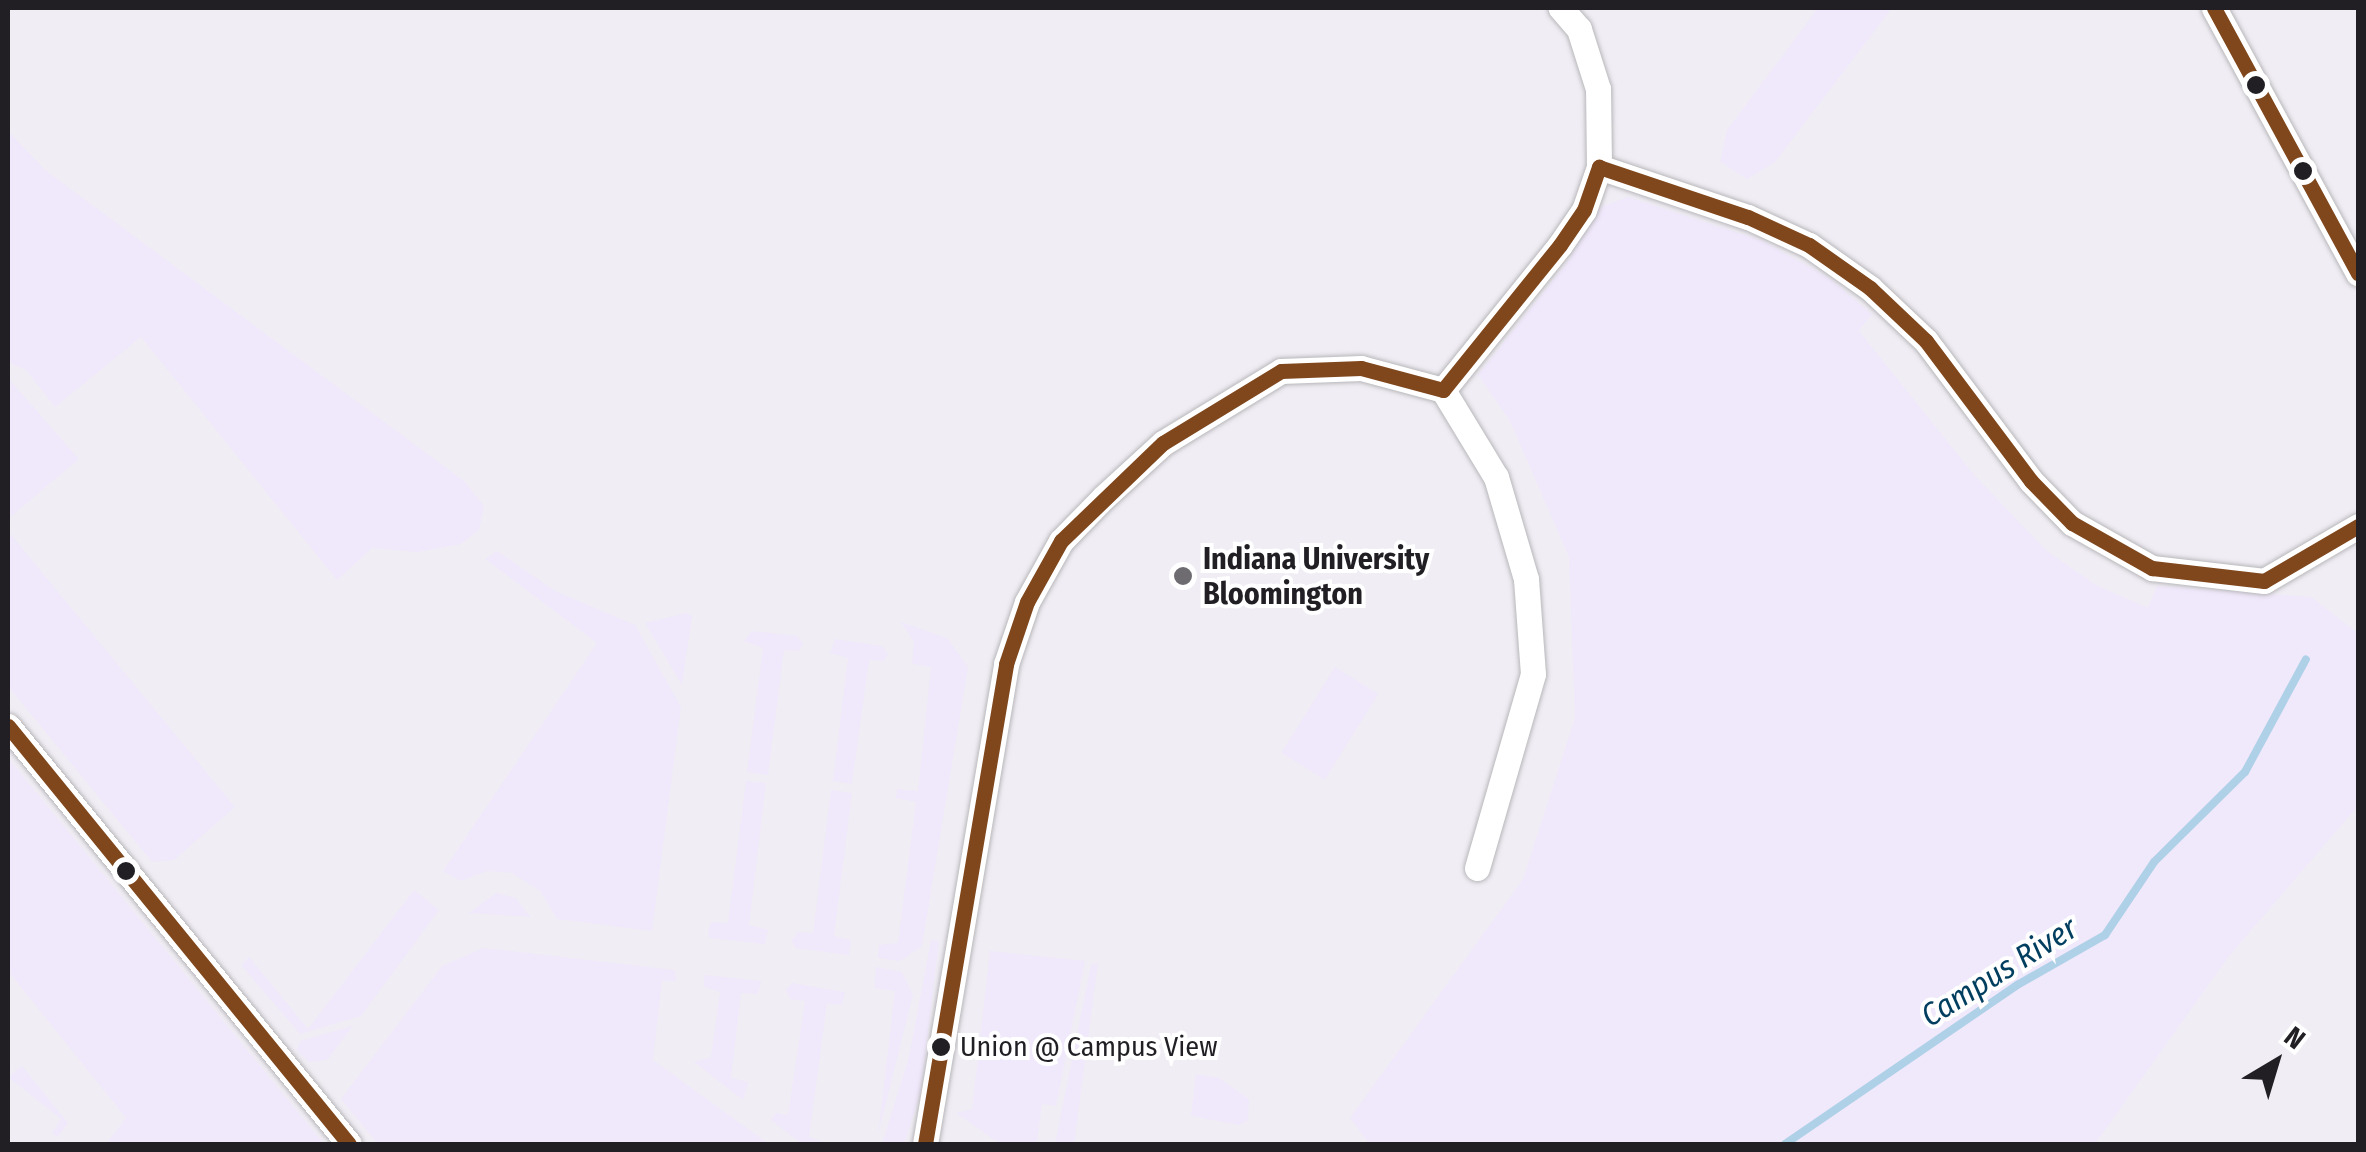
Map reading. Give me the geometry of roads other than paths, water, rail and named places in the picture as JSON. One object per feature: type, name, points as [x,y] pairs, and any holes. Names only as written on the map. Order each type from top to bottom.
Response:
[{"type":"street","points":[[1442,390],[1584,210],[1599,167],[1598,89],[1579,29],[1561,8]]},
{"type":"street","points":[[2216,12],[2358,274]]},
{"type":"street","points":[[1599,167],[1748,217],[1809,245],[1870,288],[1926,342],[2031,481],[2072,523],[2152,568],[2264,581],[2358,526]]},
{"type":"street","points":[[926,1144],[1006,664],[1027,602],[1062,541],[1163,443],[1281,371],[1361,368],[1442,390],[1496,477],[1526,578],[1534,674],[1477,868]]},
{"type":"street","points":[[8,726],[349,1144]]},
{"type":"waterway","name":"Campus River","points":[[1785,1144],[2019,984],[2105,935],[2154,862],[2245,772],[2306,659]]},
{"type":"place","name":"Indiana University Bloomington","points":[[1183,576]]},
{"type":"place","name":"Union @ Campus View","points":[[941,1047]]}]
